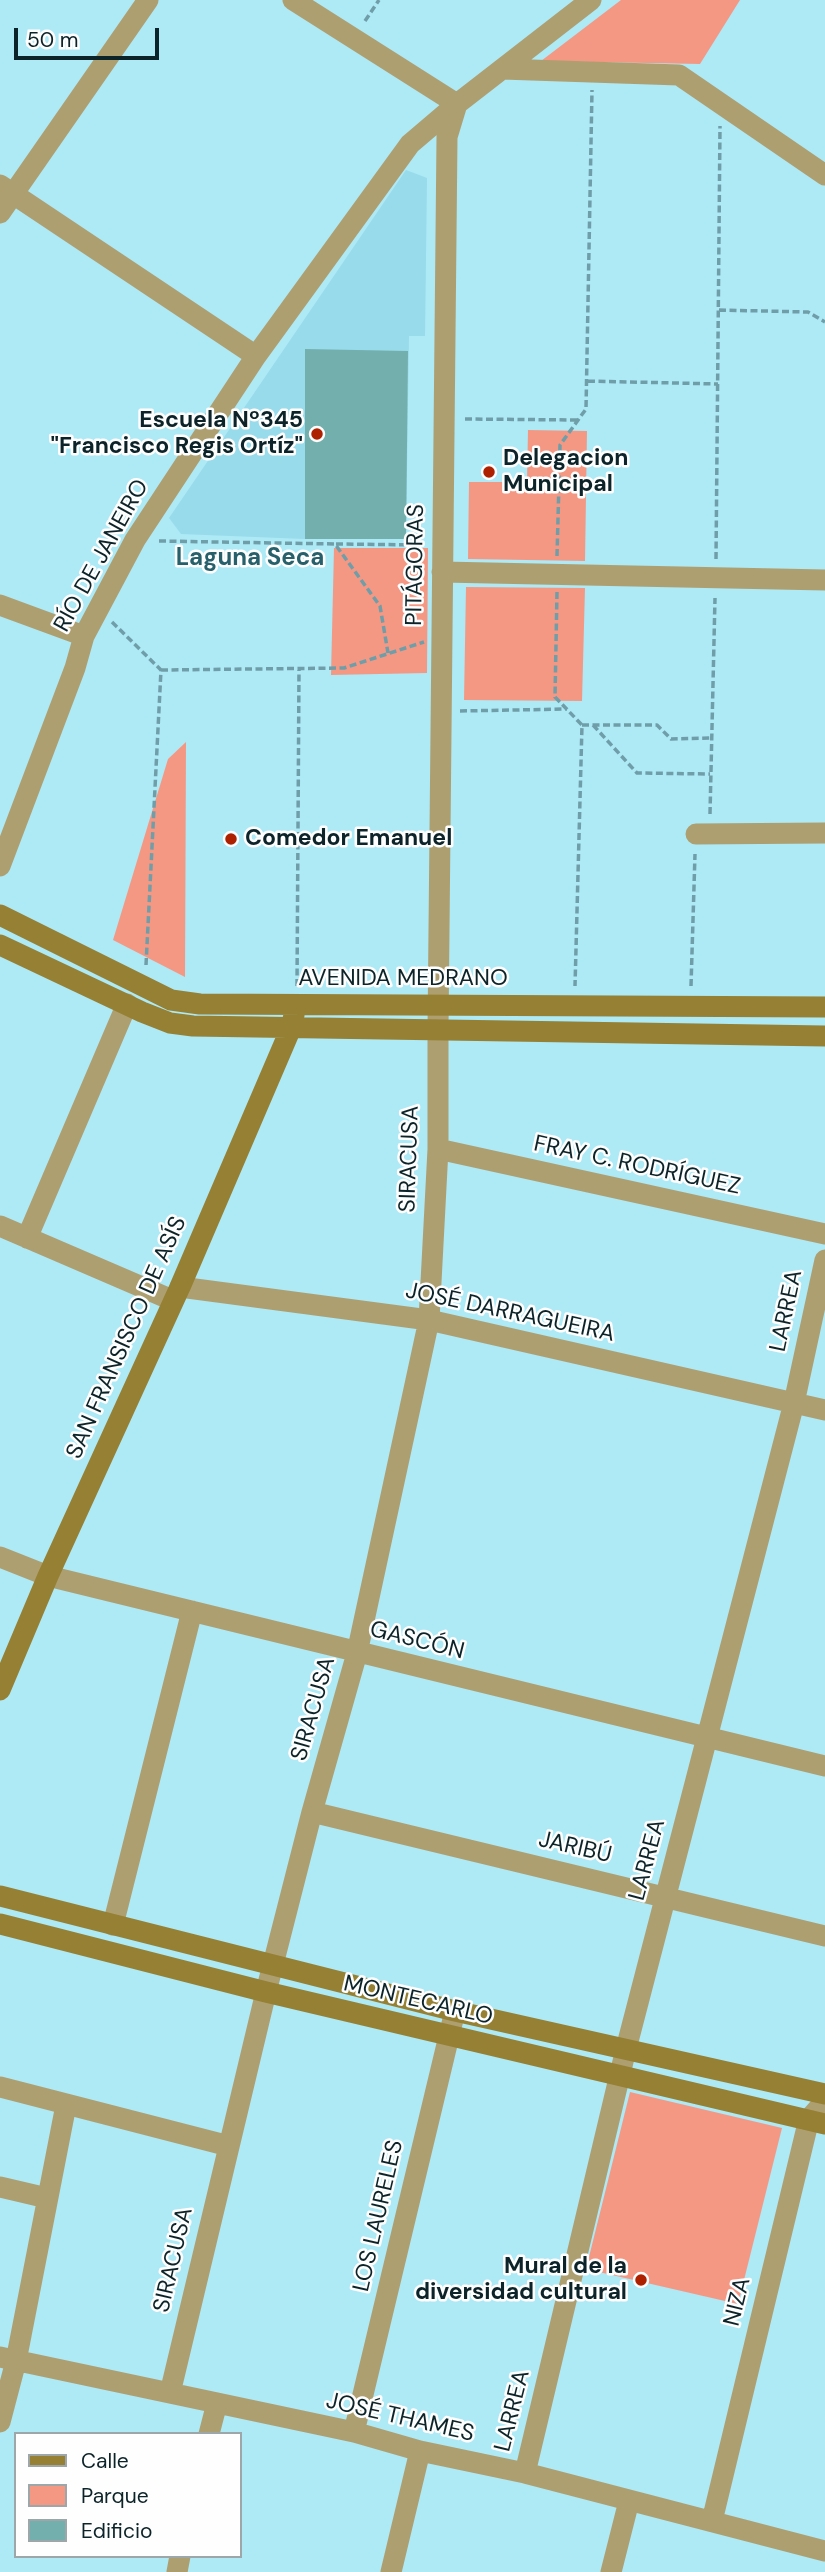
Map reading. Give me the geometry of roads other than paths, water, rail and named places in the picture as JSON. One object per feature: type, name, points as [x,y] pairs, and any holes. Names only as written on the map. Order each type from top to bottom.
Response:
[{"type":"main road","name":"AVENIDA MEDRANO","points":[[0,915],[171,999],[200,1004],[825,1007]]},
{"type":"main road","points":[[0,945],[170,1023],[193,1026],[825,1036]]},
{"type":"main road","name":"SAN FRANSISCO DE ASÍS","points":[[0,1690],[291,1028],[297,1005]]},
{"type":"main road","name":"MONTECARLO","points":[[0,1896],[455,2011],[825,2094]]},
{"type":"main road","name":"MONTECARLO","points":[[0,1924],[266,1992],[817,2121]]},
{"type":"street","points":[[0,213],[6,190],[148,0]]},
{"type":"street","points":[[293,0],[457,104]]},
{"type":"street","name":"RÍO DE JANEIRO","points":[[0,866],[75,668],[84,636],[98,608],[135,540],[256,356],[410,144],[591,0]]},
{"type":"street","points":[[502,69],[679,75],[825,175]]},
{"type":"street","name":"PITÁGORAS","points":[[438,1029],[447,137],[457,104]]},
{"type":"street","points":[[6,190],[256,356]]},
{"type":"street","points":[[442,572],[825,580]]},
{"type":"street","points":[[0,605],[84,636]]},
{"type":"street","points":[[702,834],[825,833]]},
{"type":"street","points":[[27,1238],[128,1004]]},
{"type":"street","name":"SIRACUSA","points":[[170,2393],[266,1992],[312,1812],[357,1653],[429,1320],[438,1149],[438,1029]]},
{"type":"street","name":"FRAY C. RODRÍGUEZ","points":[[438,1149],[825,1234]]},
{"type":"street","name":"JOSÉ DARRAGUEIRA","points":[[0,1226],[176,1293],[429,1320],[825,1410]]},
{"type":"street","name":"LARREA","points":[[525,2473],[626,2049],[794,1403],[825,1260]]},
{"type":"street","name":"GASCÓN","points":[[0,1557],[48,1576],[825,1766]]},
{"type":"street","points":[[113,1924],[192,1611]]},
{"type":"street","name":"JARIBÚ","points":[[312,1812],[825,1936]]},
{"type":"street","name":"LOS LAURELES","points":[[354,2432],[455,2011]]},
{"type":"street","points":[[0,2087],[229,2146]]},
{"type":"street","name":"NIZA","points":[[712,2521],[817,2121],[825,2101]]},
{"type":"street","points":[[0,2422],[8,2359],[47,2198],[66,2105]]},
{"type":"street","points":[[0,2187],[47,2198]]},
{"type":"street","name":"JOSÉ THAMES","points":[[8,2359],[354,2432],[420,2451],[525,2473],[825,2550]]},
{"type":"street","points":[[210,2432],[217,2403]]},
{"type":"street","points":[[391,2572],[420,2451]]},
{"type":"street","points":[[611,2572],[629,2501]]},
{"type":"place","name":"Escuela Nº345 \"Francisco Regis Ortíz\"","points":[[317,434]]},
{"type":"place","name":"Delegacion Municipal","points":[[489,472]]},
{"type":"place","name":"Comedor Emanuel","points":[[231,839]]},
{"type":"place","name":"Mural de la diversidad cultural","points":[[641,2280]]},
{"type":"district","name":"Laguna Seca","points":[[250,559]]}]
